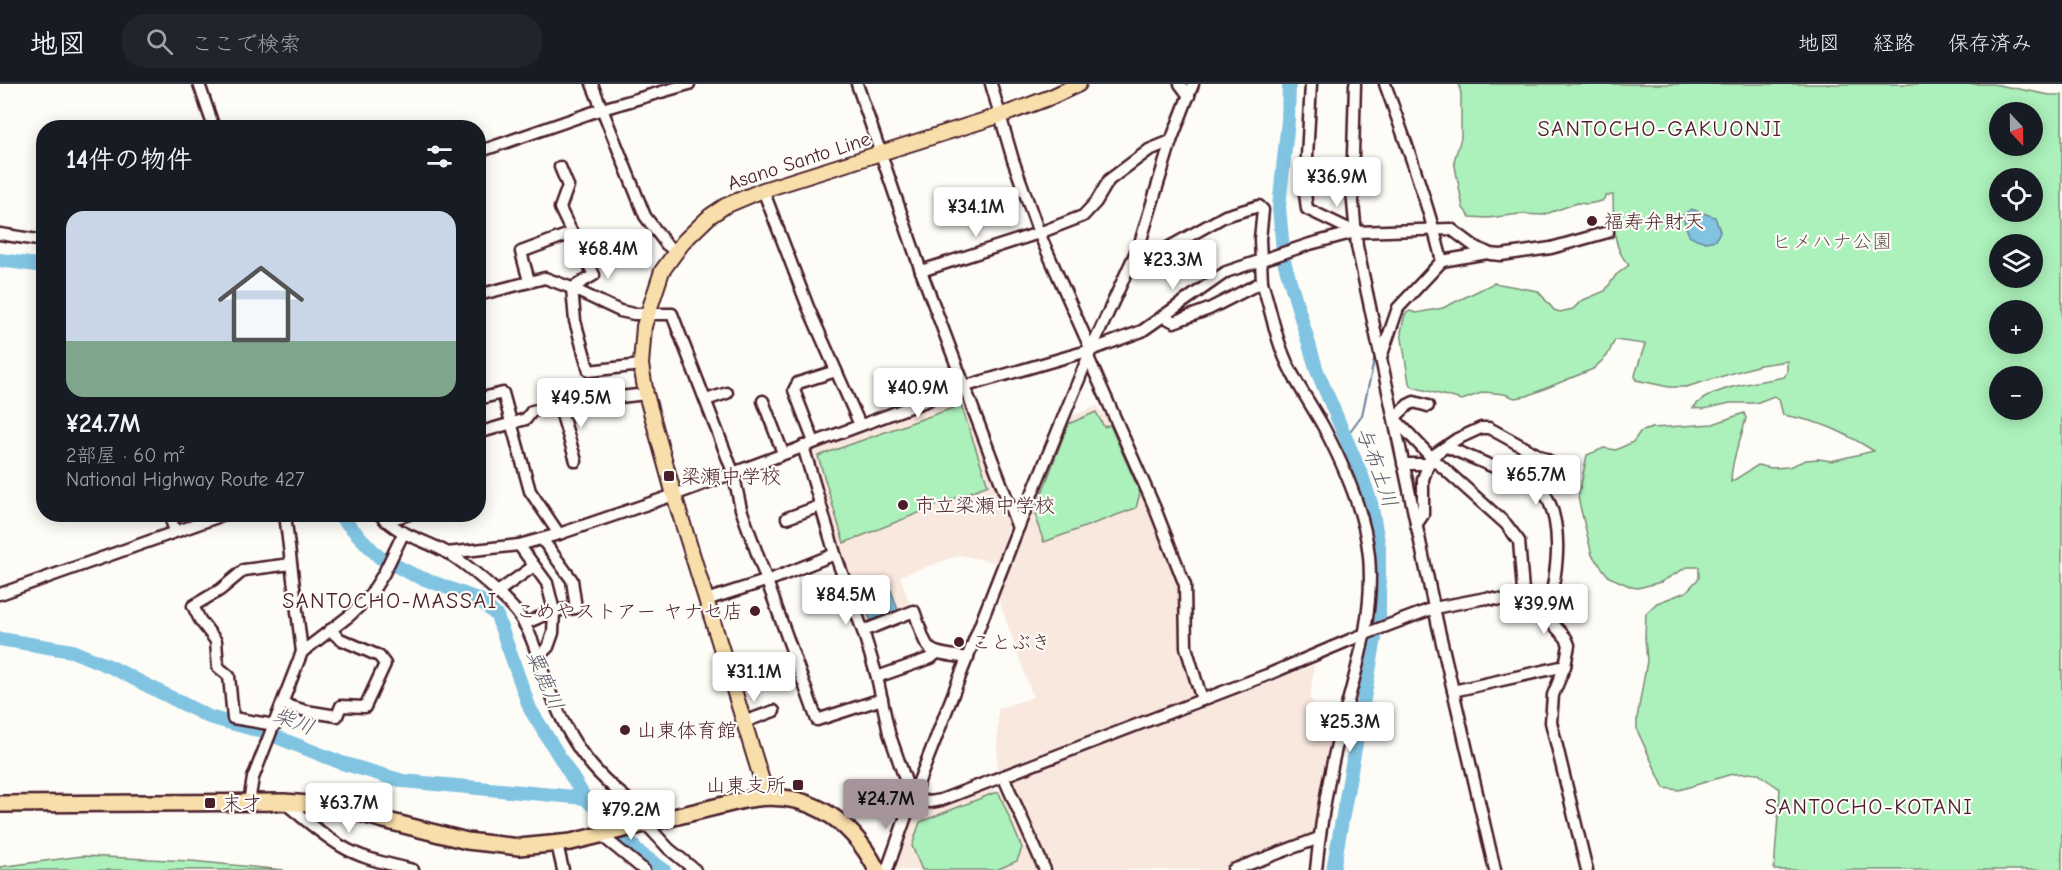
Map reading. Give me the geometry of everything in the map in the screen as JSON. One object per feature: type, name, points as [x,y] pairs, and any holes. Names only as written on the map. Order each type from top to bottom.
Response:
[{"type":"highway","points":[[0,804],[284,802],[335,806],[484,844],[519,847],[557,844],[744,800],[767,797],[798,801],[832,816],[860,842],[877,870]]},
{"type":"main road","name":"Asano Santo Line","points":[[767,797],[674,495],[646,394],[641,365],[644,326],[662,271],[684,241],[710,216],[725,206],[763,190],[1000,116],[1079,84]]},
{"type":"street","points":[[199,84],[211,120]]},
{"type":"street","points":[[592,84],[645,216],[666,244],[676,252]]},
{"type":"street","points":[[486,149],[602,109],[689,84]]},
{"type":"street","points":[[857,84],[921,271],[1018,528]]},
{"type":"street","points":[[991,84],[1013,160],[1039,233],[1185,585],[1186,647],[1202,700]]},
{"type":"street","points":[[1180,84],[1189,96]]},
{"type":"street","points":[[887,870],[912,799],[1018,528],[1090,354],[1140,243],[1171,141],[1193,84]]},
{"type":"street","points":[[1311,84],[1305,193],[1307,209],[1355,232]]},
{"type":"street","points":[[1355,84],[1352,182],[1355,232],[1434,608],[1495,870]]},
{"type":"street","points":[[1385,84],[1442,261]]},
{"type":"street","points":[[921,271],[1039,233],[1083,216],[1096,202],[1109,180],[1149,150],[1171,141]]},
{"type":"street","points":[[560,167],[568,186],[560,207],[594,275],[572,288]]},
{"type":"street","points":[[763,190],[808,307],[861,425]]},
{"type":"street","points":[[1128,270],[1226,216],[1258,206],[1263,210],[1260,240],[1263,259],[1262,282],[1278,338],[1289,368],[1344,468],[1356,503],[1369,555],[1367,633],[1337,744],[1319,838],[1316,870]]},
{"type":"street","points":[[447,553],[519,545],[559,534],[674,495],[966,386],[1090,354],[1142,331],[1226,272],[1310,244],[1355,232],[1451,229],[1474,246],[1488,253],[1501,255],[1542,250],[1608,232]]},
{"type":"street","points":[[529,281],[521,252],[572,233]]},
{"type":"street","points":[[0,234],[36,239]]},
{"type":"street","points":[[1381,357],[1398,308],[1442,261],[1488,253]]},
{"type":"street","points":[[486,293],[545,279],[572,288],[620,311],[634,314],[672,314],[733,472],[741,509],[817,720],[882,699]]},
{"type":"street","points":[[1163,316],[1174,322],[1209,309],[1262,282]]},
{"type":"street","points":[[572,288],[575,321],[589,371],[641,365]]},
{"type":"street","points":[[814,441],[794,390],[798,383],[836,371]]},
{"type":"street","points":[[486,397],[503,393],[530,491],[559,534]]},
{"type":"street","points":[[706,400],[727,393]]},
{"type":"street","points":[[486,430],[526,419],[532,411],[559,405],[646,394]]},
{"type":"street","points":[[763,401],[783,453]]},
{"type":"street","points":[[1394,418],[1414,402],[1428,406]]},
{"type":"street","points":[[559,405],[576,461]]},
{"type":"street","points":[[1394,418],[1429,460],[1506,524],[1519,541],[1524,603]]},
{"type":"street","points":[[1404,464],[1429,460],[1457,439],[1481,428],[1489,428],[1549,461]]},
{"type":"street","points":[[803,446],[835,554],[877,676],[888,733],[912,799]]},
{"type":"street","points":[[1447,447],[1541,488],[1548,498],[1554,512],[1557,561],[1547,613]]},
{"type":"street","points":[[1416,525],[1423,515],[1423,479],[1429,460]]},
{"type":"street","points":[[787,518],[820,506]]},
{"type":"street","points":[[172,522],[175,531]]},
{"type":"street","points":[[0,594],[202,522]]},
{"type":"street","points":[[249,802],[253,778],[302,652],[286,522]]},
{"type":"street","points":[[386,522],[402,538],[447,553],[481,579],[518,614],[538,657],[551,696],[579,751],[611,787],[648,823],[669,849],[695,870]]},
{"type":"street","points":[[302,652],[350,616],[369,597],[402,538]]},
{"type":"street","points":[[524,624],[554,611],[576,608],[572,580],[542,539]]},
{"type":"street","points":[[519,545],[547,583],[554,611],[553,633],[548,647],[538,657]]},
{"type":"street","points":[[706,600],[768,580],[835,554]]},
{"type":"street","points":[[274,726],[233,718],[229,676],[219,666],[216,640],[200,620],[193,606],[220,590],[244,570],[291,564]]},
{"type":"street","points":[[496,593],[534,566]]},
{"type":"street","points":[[912,799],[937,801],[1275,672],[1413,615],[1434,608],[1486,598],[1524,603],[1547,613],[1569,645],[1565,666],[1553,695],[1551,722],[1587,870]]},
{"type":"street","points":[[863,631],[914,611],[927,647],[933,652],[968,658]]},
{"type":"street","points":[[283,704],[306,711],[337,716],[340,706],[365,707],[385,664],[380,656],[340,639],[330,630]]},
{"type":"street","points":[[877,676],[931,658],[937,653]]},
{"type":"street","points":[[1453,691],[1565,666]]},
{"type":"street","points":[[744,722],[774,711]]},
{"type":"street","points":[[1003,776],[1045,870]]},
{"type":"street","points":[[284,802],[344,848],[383,863],[413,870]]},
{"type":"street","points":[[602,834],[644,870]]},
{"type":"street","points":[[1233,870],[1319,838]]},
{"type":"street","points":[[557,844],[562,870]]},
{"type":"shaded area","points":[[959,397],[963,398],[1009,525],[998,563],[960,555],[900,576],[912,610],[865,626],[839,556],[809,449]]},
{"type":"shaded area","points":[[1097,406],[1106,417],[1111,415],[1180,585],[1179,644],[1196,697],[997,775],[998,709],[1033,697],[996,592],[1067,418]]},
{"type":"shaded area","points":[[1314,665],[1310,698],[1333,740],[1315,835],[1222,870],[1050,870],[1014,788],[1013,777],[1204,708]]},
{"type":"shaded area","points":[[989,789],[1001,791],[1038,870],[893,870],[916,810],[922,807],[937,808]]},
{"type":"green space","name":"ヒメハナ公園","points":[[1459,84],[1993,84],[2050,95],[2062,95],[2062,870],[1774,870],[1780,789],[1757,773],[1732,774],[1679,790],[1664,788],[1637,730],[1647,661],[1646,613],[1657,603],[1686,592],[1699,578],[1699,567],[1687,567],[1661,582],[1638,588],[1609,577],[1592,555],[1578,498],[1587,455],[1604,448],[1616,450],[1633,442],[1640,432],[1652,428],[1713,424],[1744,413],[1746,418],[1734,458],[1731,482],[1758,465],[1771,468],[1789,467],[1806,460],[1831,461],[1874,451],[1831,428],[1783,415],[1779,399],[1774,396],[1756,403],[1730,403],[1704,409],[1693,408],[1722,390],[1784,377],[1787,372],[1787,361],[1760,365],[1686,387],[1669,387],[1636,380],[1635,375],[1645,344],[1615,340],[1607,356],[1593,369],[1527,396],[1515,398],[1504,394],[1484,392],[1462,400],[1413,387],[1409,383],[1401,332],[1405,314],[1410,311],[1416,313],[1443,308],[1494,283],[1538,291],[1554,310],[1560,312],[1573,309],[1581,301],[1605,291],[1616,275],[1629,265],[1623,258],[1616,241],[1613,195],[1606,196],[1602,201],[1588,204],[1577,203],[1543,215],[1470,217],[1463,208],[1454,161],[1461,138]]},
{"type":"green space","points":[[961,405],[988,485],[844,543],[818,456]]},
{"type":"green space","points":[[1096,412],[1104,427],[1110,425],[1140,493],[1136,508],[1044,542],[1037,523],[1036,509],[1068,424]]},
{"type":"green space","points":[[999,793],[1022,848],[1017,861],[996,870],[922,870],[912,846],[920,822]]},
{"type":"green space","points":[[82,856],[191,861],[284,870],[0,870],[0,867]]},
{"type":"water","points":[[1691,209],[1715,217],[1720,231],[1716,240],[1706,242],[1690,237],[1683,215]]},
{"type":"water","points":[[891,590],[898,610],[871,621],[863,601]]},
{"type":"waterway","name":"与布土川","points":[[1289,84],[1288,120],[1279,207],[1284,261],[1317,371],[1362,476],[1371,503],[1379,547],[1379,616],[1333,870]]},
{"type":"waterway","points":[[1422,274],[1436,258]]},
{"type":"waterway","name":"粟鹿川","points":[[0,260],[36,265]]},
{"type":"waterway","points":[[1381,339],[1392,311]]},
{"type":"waterway","points":[[1345,438],[1362,415],[1375,356]]},
{"type":"waterway","name":"粟鹿川","points":[[346,522],[379,557],[414,575],[480,600],[497,616],[530,709],[585,798],[641,854],[664,870]]},
{"type":"waterway","name":"柴川","points":[[0,639],[72,651],[111,667],[209,717],[264,732],[342,763],[403,781],[585,798]]},
{"type":"place","name":"福寿弁財天","points":[[1592,221]]},
{"type":"place","name":"梁瀬中学校","points":[[669,476]]},
{"type":"place","name":"市立梁瀬中学校","points":[[903,505]]},
{"type":"place","name":"こめやストアー ヤナセ店","points":[[755,611]]},
{"type":"place","name":"ことぶき","points":[[959,642]]},
{"type":"place","name":"山東体育館","points":[[625,730]]},
{"type":"place","name":"山東支所","points":[[798,785]]},
{"type":"place","name":"末才","points":[[210,803]]},
{"type":"district","name":"SANTOCHO-GAKUONJI","points":[[1660,129]]},
{"type":"district","name":"SANTOCHO-MASSAI","points":[[390,601]]},
{"type":"district","name":"SANTOCHO-KOTANI","points":[[1869,807]]}]
